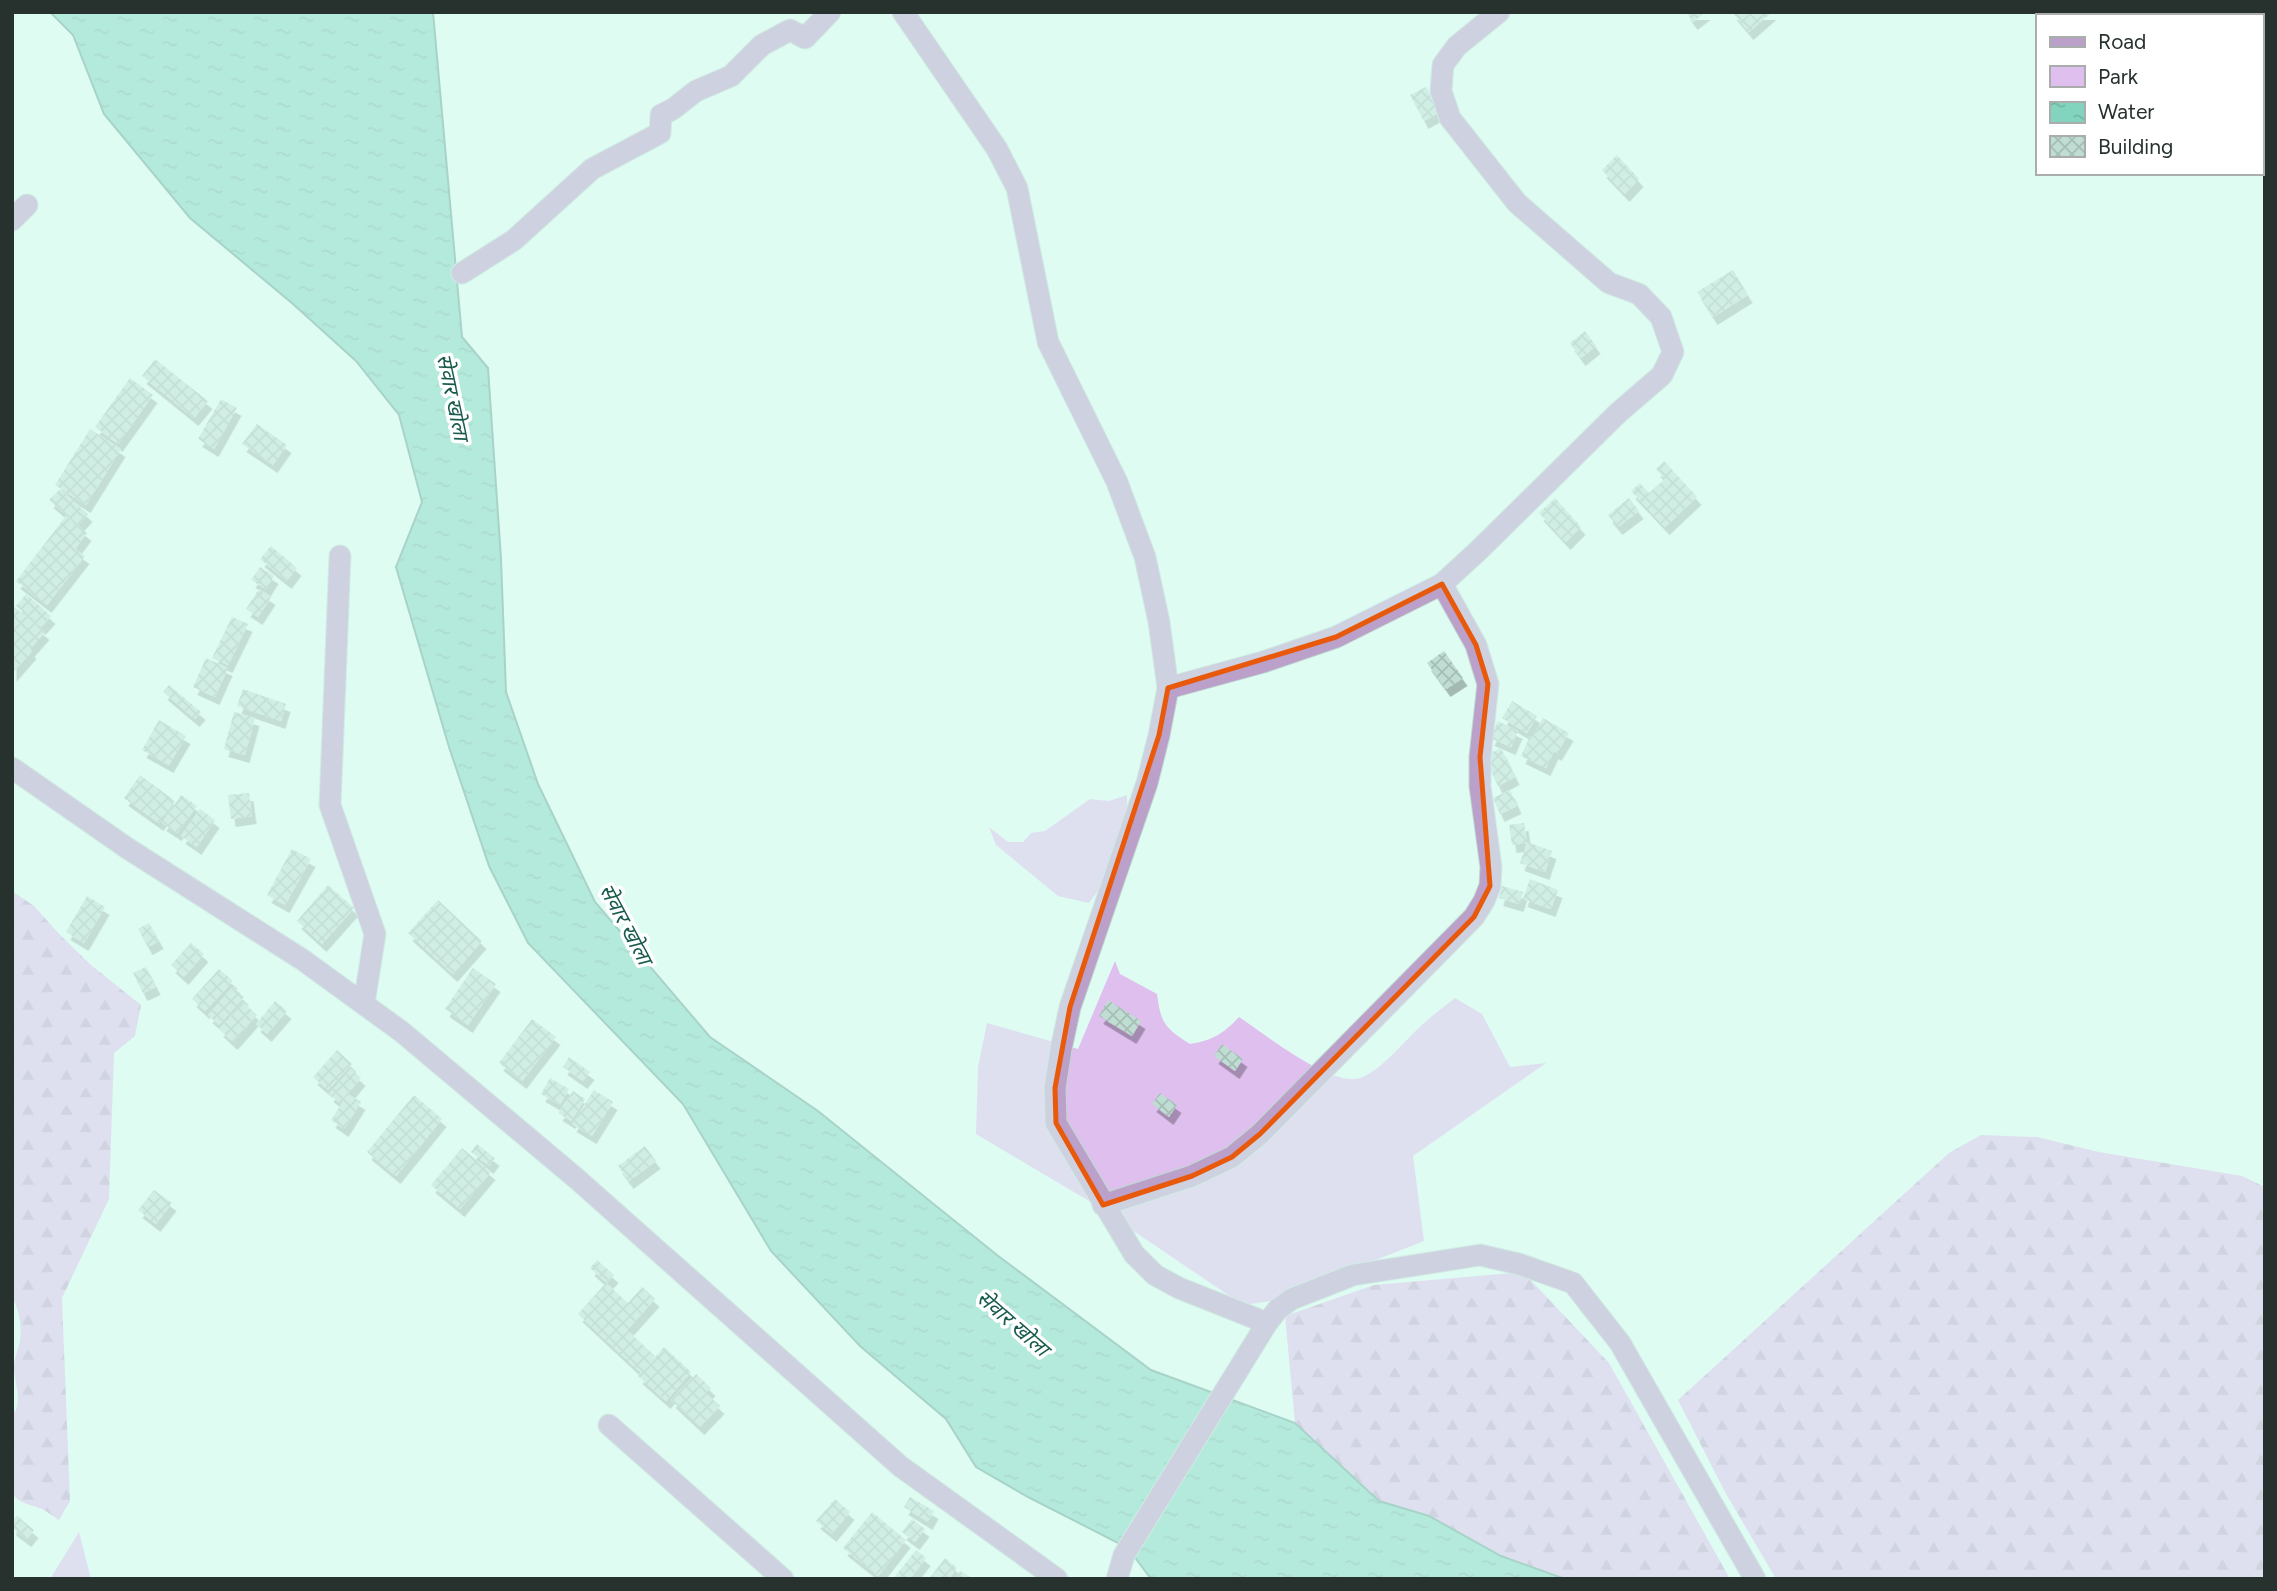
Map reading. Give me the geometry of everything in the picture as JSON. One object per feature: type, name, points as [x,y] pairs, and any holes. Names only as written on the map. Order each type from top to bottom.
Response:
[{"type":"street","points":[[462,273],[514,240],[592,169],[660,133],[661,115],[696,91],[731,76],[762,45],[790,30],[805,38],[830,12]]},
{"type":"street","points":[[903,12],[997,149],[1017,188],[1048,342],[1117,482],[1144,557],[1160,622],[1168,688],[1147,783],[1070,1007],[1060,1049],[1055,1088],[1056,1123],[1134,1254],[1155,1275],[1179,1288],[1267,1323]]},
{"type":"street","points":[[1168,688],[1263,662],[1336,637],[1442,584],[1618,413],[1662,375],[1673,352],[1661,317],[1639,294],[1609,283],[1517,203],[1450,118],[1441,91],[1443,65],[1457,46],[1499,12]]},
{"type":"street","points":[[340,556],[330,805],[375,934],[364,1004]]},
{"type":"street","points":[[1103,1205],[1192,1176],[1232,1157],[1260,1134],[1474,917],[1484,901],[1490,886],[1491,867],[1484,823],[1480,757],[1488,684],[1476,645],[1442,584]]},
{"type":"street","points":[[12,768],[127,848],[303,960],[402,1032],[577,1179],[900,1466],[1057,1579]]},
{"type":"street","points":[[1117,1579],[1124,1555],[1278,1309],[1292,1299],[1353,1275],[1480,1255],[1519,1264],[1573,1283],[1620,1343],[1755,1579]]},
{"type":"street","points":[[609,1424],[783,1579]]},
{"type":"highlighted area","points":[[1442,584],[1476,645],[1488,684],[1480,757],[1490,886],[1474,917],[1260,1134],[1232,1157],[1192,1176],[1103,1205],[1056,1123],[1055,1088],[1070,1007],[1159,735],[1168,688],[1336,637]]},
{"type":"green space","points":[[1127,795],[1127,833],[1104,883],[1089,903],[1058,896],[996,845],[989,827],[1008,842],[1023,842],[1031,833],[1045,831],[1090,799],[1109,801]]},
{"type":"green space","points":[[12,891],[34,906],[91,965],[141,1005],[135,1036],[114,1053],[109,1199],[62,1298],[70,1501],[59,1520],[44,1510],[22,1502],[12,1493],[12,1416],[16,1411],[18,1399],[14,1367],[21,1329],[12,1296]]},
{"type":"green space","points":[[1115,961],[1120,974],[1157,994],[1160,1012],[1166,1024],[1190,1044],[1217,1035],[1239,1017],[1312,1065],[1343,1078],[1356,1079],[1382,1064],[1426,1021],[1455,998],[1482,1014],[1510,1067],[1546,1063],[1413,1156],[1424,1241],[1272,1301],[1243,1305],[1089,1201],[976,1134],[978,1067],[987,1023],[1078,1049]]},
{"type":"green space","points":[[1981,1135],[2037,1137],[2099,1152],[2242,1176],[2265,1187],[2265,1579],[1776,1579],[1725,1492],[1678,1400],[1949,1153]]},
{"type":"green space","points":[[1523,1272],[1609,1363],[1730,1579],[1565,1579],[1501,1556],[1429,1516],[1379,1501],[1295,1423],[1285,1316],[1374,1285]]},
{"type":"green space","points":[[79,1532],[91,1579],[50,1579]]},
{"type":"water","name":"सेवार खोला","points":[[50,12],[433,12],[462,337],[488,368],[501,559],[506,692],[538,784],[595,902],[710,1037],[818,1111],[997,1255],[1151,1370],[1295,1423],[1379,1501],[1429,1516],[1501,1556],[1565,1579],[1151,1579],[1128,1548],[976,1467],[946,1419],[860,1346],[771,1251],[683,1104],[528,943],[489,866],[449,747],[396,567],[422,502],[399,415],[356,361],[190,218],[104,114],[73,35]]},
{"type":"building","points":[[1686,12],[1706,12],[1693,22]]},
{"type":"building","points":[[1732,12],[1772,12],[1749,32]]},
{"type":"building","points":[[1426,87],[1440,112],[1424,121],[1410,95]]},
{"type":"building","points":[[1617,155],[1639,179],[1625,194],[1602,170]]},
{"type":"building","points":[[1733,270],[1748,295],[1713,317],[1697,292]]},
{"type":"building","points":[[1585,331],[1596,346],[1581,358],[1570,343]]},
{"type":"building","points":[[155,359],[208,401],[194,418],[142,376]]},
{"type":"building","points":[[130,378],[153,395],[118,444],[95,427]]},
{"type":"building","points":[[221,399],[237,408],[214,449],[198,439]]},
{"type":"building","points":[[257,424],[287,445],[273,465],[242,444]]},
{"type":"building","points":[[90,429],[121,449],[86,505],[55,485]]},
{"type":"building","points":[[1664,461],[1697,497],[1665,527],[1631,491],[1640,483],[1649,493],[1665,479],[1656,469]]},
{"type":"building","points":[[60,489],[88,514],[78,525],[49,500]]},
{"type":"building","points":[[1555,498],[1581,527],[1566,542],[1539,513]]},
{"type":"building","points":[[1629,498],[1639,511],[1618,527],[1608,515]]},
{"type":"building","points":[[66,516],[87,533],[75,549],[85,556],[47,605],[16,581]]},
{"type":"building","points":[[271,546],[297,568],[287,581],[260,559]]},
{"type":"building","points":[[260,567],[274,576],[266,589],[251,580]]},
{"type":"building","points":[[259,589],[271,597],[258,617],[246,609]]},
{"type":"building","points":[[26,594],[51,616],[41,627],[16,606]]},
{"type":"building","points":[[12,605],[45,632],[12,674]]},
{"type":"building","points":[[232,617],[248,624],[228,665],[212,658]]},
{"type":"building","points":[[1444,651],[1463,678],[1446,689],[1427,663]]},
{"type":"building","points":[[206,658],[228,668],[215,697],[193,687]]},
{"type":"building","points":[[169,685],[201,712],[195,719],[163,692]]},
{"type":"building","points":[[243,689],[286,704],[281,721],[237,706]]},
{"type":"building","points":[[1512,701],[1537,716],[1527,733],[1502,718]]},
{"type":"building","points":[[234,712],[255,718],[245,755],[224,749]]},
{"type":"building","points":[[1543,718],[1569,733],[1557,753],[1554,751],[1546,768],[1521,756],[1530,736],[1533,737]]},
{"type":"building","points":[[159,720],[186,736],[169,765],[142,750]]},
{"type":"building","points":[[1498,721],[1518,731],[1511,747],[1490,738]]},
{"type":"building","points":[[1501,748],[1515,777],[1498,786],[1484,756]]},
{"type":"building","points":[[140,775],[175,801],[159,823],[124,798]]},
{"type":"building","points":[[1510,790],[1517,806],[1500,814],[1493,798]]},
{"type":"building","points":[[249,793],[252,816],[231,819],[228,795]]},
{"type":"building","points":[[181,795],[197,806],[177,833],[162,823]]},
{"type":"building","points":[[200,809],[215,820],[197,847],[181,836]]},
{"type":"building","points":[[1524,823],[1527,842],[1552,851],[1545,872],[1520,863],[1527,843],[1512,845],[1509,825]]},
{"type":"building","points":[[292,849],[311,859],[285,905],[267,895]]},
{"type":"building","points":[[1530,879],[1558,890],[1551,909],[1523,899]]},
{"type":"building","points":[[328,885],[354,908],[322,944],[297,921]]},
{"type":"building","points":[[1502,886],[1523,892],[1519,904],[1499,898]]},
{"type":"building","points":[[87,896],[105,907],[84,943],[66,932]]},
{"type":"building","points":[[438,900],[482,941],[453,974],[408,933]]},
{"type":"building","points":[[149,923],[159,941],[148,947],[138,929]]},
{"type":"building","points":[[191,943],[204,954],[184,977],[171,965]]},
{"type":"building","points":[[146,967],[156,987],[143,993],[133,973]]},
{"type":"building","points":[[473,968],[496,984],[468,1025],[445,1009]]},
{"type":"building","points":[[219,969],[233,981],[205,1011],[192,999]]},
{"type":"building","points":[[233,987],[244,997],[219,1025],[208,1015]]},
{"type":"building","points":[[1108,1000],[1141,1021],[1132,1036],[1099,1016]]},
{"type":"building","points":[[275,1001],[287,1011],[267,1034],[256,1024]]},
{"type":"building","points":[[243,1002],[257,1015],[233,1042],[219,1029]]},
{"type":"building","points":[[532,1019],[556,1037],[522,1081],[499,1063]]},
{"type":"building","points":[[1222,1044],[1243,1059],[1235,1071],[1214,1056]]},
{"type":"building","points":[[337,1050],[352,1064],[328,1090],[313,1077]]},
{"type":"building","points":[[569,1057],[590,1072],[583,1081],[563,1067]]},
{"type":"building","points":[[351,1069],[361,1078],[340,1103],[329,1094]]},
{"type":"building","points":[[550,1078],[569,1089],[560,1105],[541,1094]]},
{"type":"building","points":[[594,1090],[613,1102],[592,1136],[572,1124]]},
{"type":"building","points":[[573,1091],[585,1099],[571,1121],[558,1113]]},
{"type":"building","points":[[1160,1093],[1177,1105],[1169,1117],[1152,1104]]},
{"type":"building","points":[[348,1094],[361,1102],[344,1129],[331,1120]]},
{"type":"building","points":[[414,1095],[442,1119],[396,1176],[367,1152]]},
{"type":"building","points":[[477,1144],[495,1158],[489,1166],[471,1152]]},
{"type":"building","points":[[645,1146],[656,1161],[629,1181],[618,1166]]},
{"type":"building","points":[[462,1148],[491,1172],[460,1209],[431,1185]]},
{"type":"building","points":[[154,1190],[172,1203],[156,1224],[138,1210]]},
{"type":"building","points":[[597,1260],[614,1275],[607,1283],[590,1268]]},
{"type":"building","points":[[606,1283],[628,1303],[642,1287],[655,1299],[627,1330],[655,1356],[640,1372],[578,1314]]},
{"type":"building","points":[[664,1347],[691,1372],[666,1401],[638,1376]]},
{"type":"building","points":[[696,1374],[711,1388],[706,1393],[720,1406],[700,1427],[671,1400]]},
{"type":"building","points":[[910,1497],[934,1511],[928,1522],[904,1507]]},
{"type":"building","points":[[835,1499],[850,1512],[832,1534],[816,1521]]},
{"type":"building","points":[[872,1512],[906,1540],[878,1576],[843,1548]]},
{"type":"building","points":[[17,1516],[34,1530],[27,1539],[12,1528],[12,1521]]},
{"type":"building","points":[[912,1519],[925,1529],[915,1542],[902,1532]]},
{"type":"building","points":[[916,1550],[926,1558],[910,1579],[893,1579]]},
{"type":"building","points":[[945,1558],[957,1568],[949,1579],[929,1579]]},
{"type":"building","points":[[960,1571],[974,1579],[955,1579]]}]
